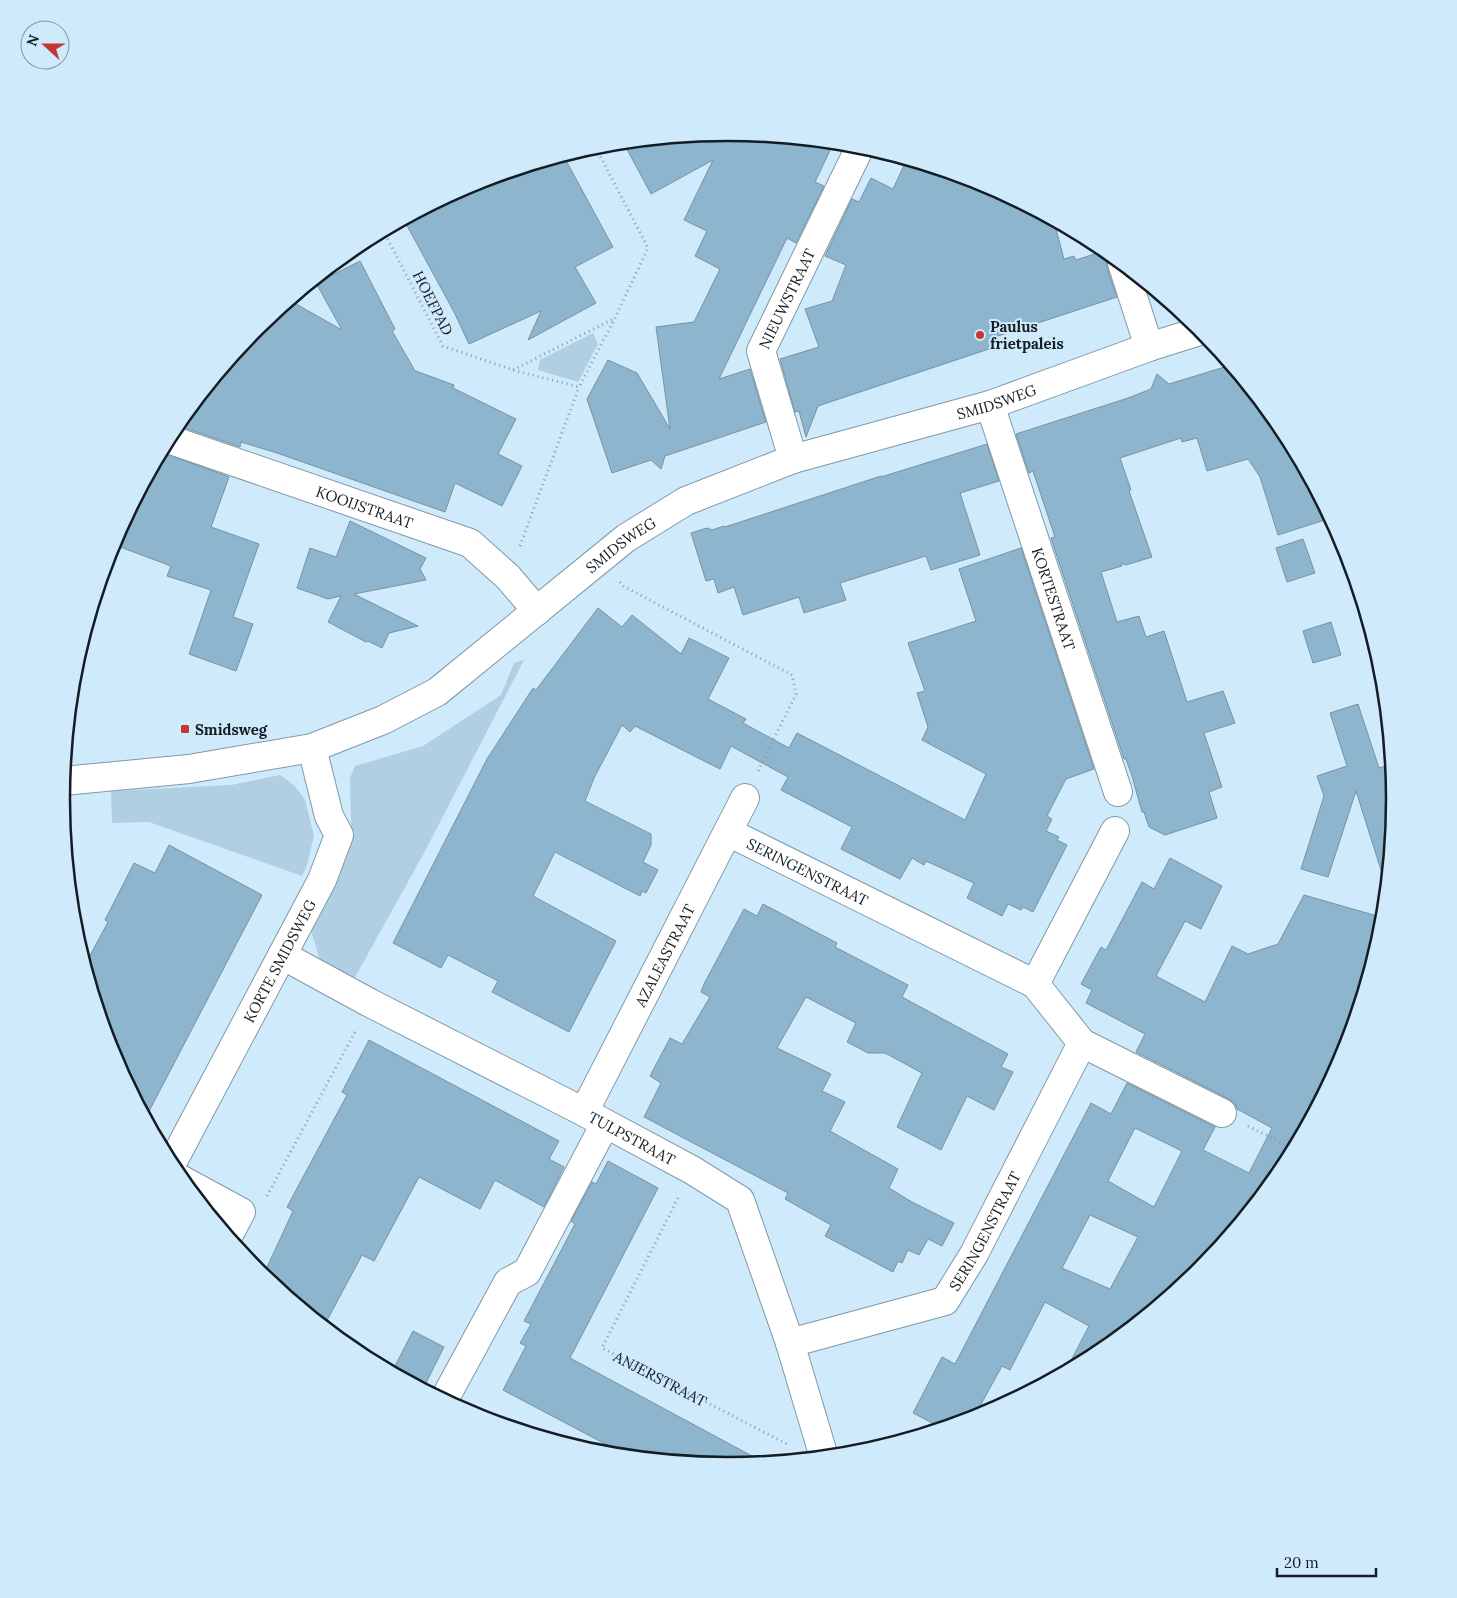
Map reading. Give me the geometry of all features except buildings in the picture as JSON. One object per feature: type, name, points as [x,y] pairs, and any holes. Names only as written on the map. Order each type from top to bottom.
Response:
[{"type":"street","name":"NIEUWSTRAAT","points":[[793,459],[761,351],[857,153]]},
{"type":"street","points":[[1126,275],[1149,347]]},
{"type":"street","name":"SMIDSWEG","points":[[70,780],[189,768],[312,748],[383,720],[437,692],[626,538],[686,501],[793,459],[990,406],[1149,347],[1194,333]]},
{"type":"street","name":"KORTESTRAAT","points":[[990,406],[1118,792]]},
{"type":"street","name":"KOOIJSTRAAT","points":[[176,442],[470,543],[508,577],[538,611]]},
{"type":"street","name":"KORTE SMIDSWEG","points":[[176,1156],[322,880],[339,834],[329,816],[312,748]]},
{"type":"street","name":"AZALEASTRAAT","points":[[595,1118],[745,798]]},
{"type":"street","points":[[1035,984],[1115,831]]},
{"type":"street","name":"SERINGENSTRAAT","points":[[728,832],[1035,984],[1082,1043],[1222,1113]]},
{"type":"street","name":"TULPSTRAAT","points":[[282,956],[595,1118],[692,1170],[740,1200],[790,1343],[822,1451]]},
{"type":"street","name":"SERINGENSTRAAT","points":[[790,1343],[945,1301],[974,1254],[1082,1043]]},
{"type":"street","points":[[447,1394],[508,1282],[527,1272],[595,1118]]},
{"type":"street","points":[[198,1189],[241,1212],[231,1231]]},
{"type":"path","points":[[508,577],[579,387],[615,318],[648,248],[599,153]]},
{"type":"path","name":"HOEFPAD","points":[[387,236],[443,346],[512,370],[579,387]]},
{"type":"path","points":[[512,370],[615,318]]},
{"type":"path","points":[[601,558],[623,586],[792,675],[796,694],[745,798]]},
{"type":"path","points":[[241,1212],[266,1198],[370,1003]]},
{"type":"path","points":[[1222,1113],[1288,1146]]},
{"type":"path","name":"ANJERSTRAAT","points":[[692,1170],[602,1348],[788,1444]]},
{"type":"shaded area","points":[[593,333],[598,344],[578,382],[538,370],[540,360]]},
{"type":"shaded area","points":[[524,660],[424,853],[354,979],[320,960],[311,931],[351,824],[350,778],[355,766],[423,746],[501,695],[514,663]]},
{"type":"shaded area","points":[[280,775],[295,786],[305,800],[314,836],[307,865],[302,876],[149,822],[112,823],[111,791],[231,785]]},
{"type":"place","name":"Paulus frietpaleis","points":[[980,335]]},
{"type":"place","name":"Smidsweg","points":[[185,729]]}]
